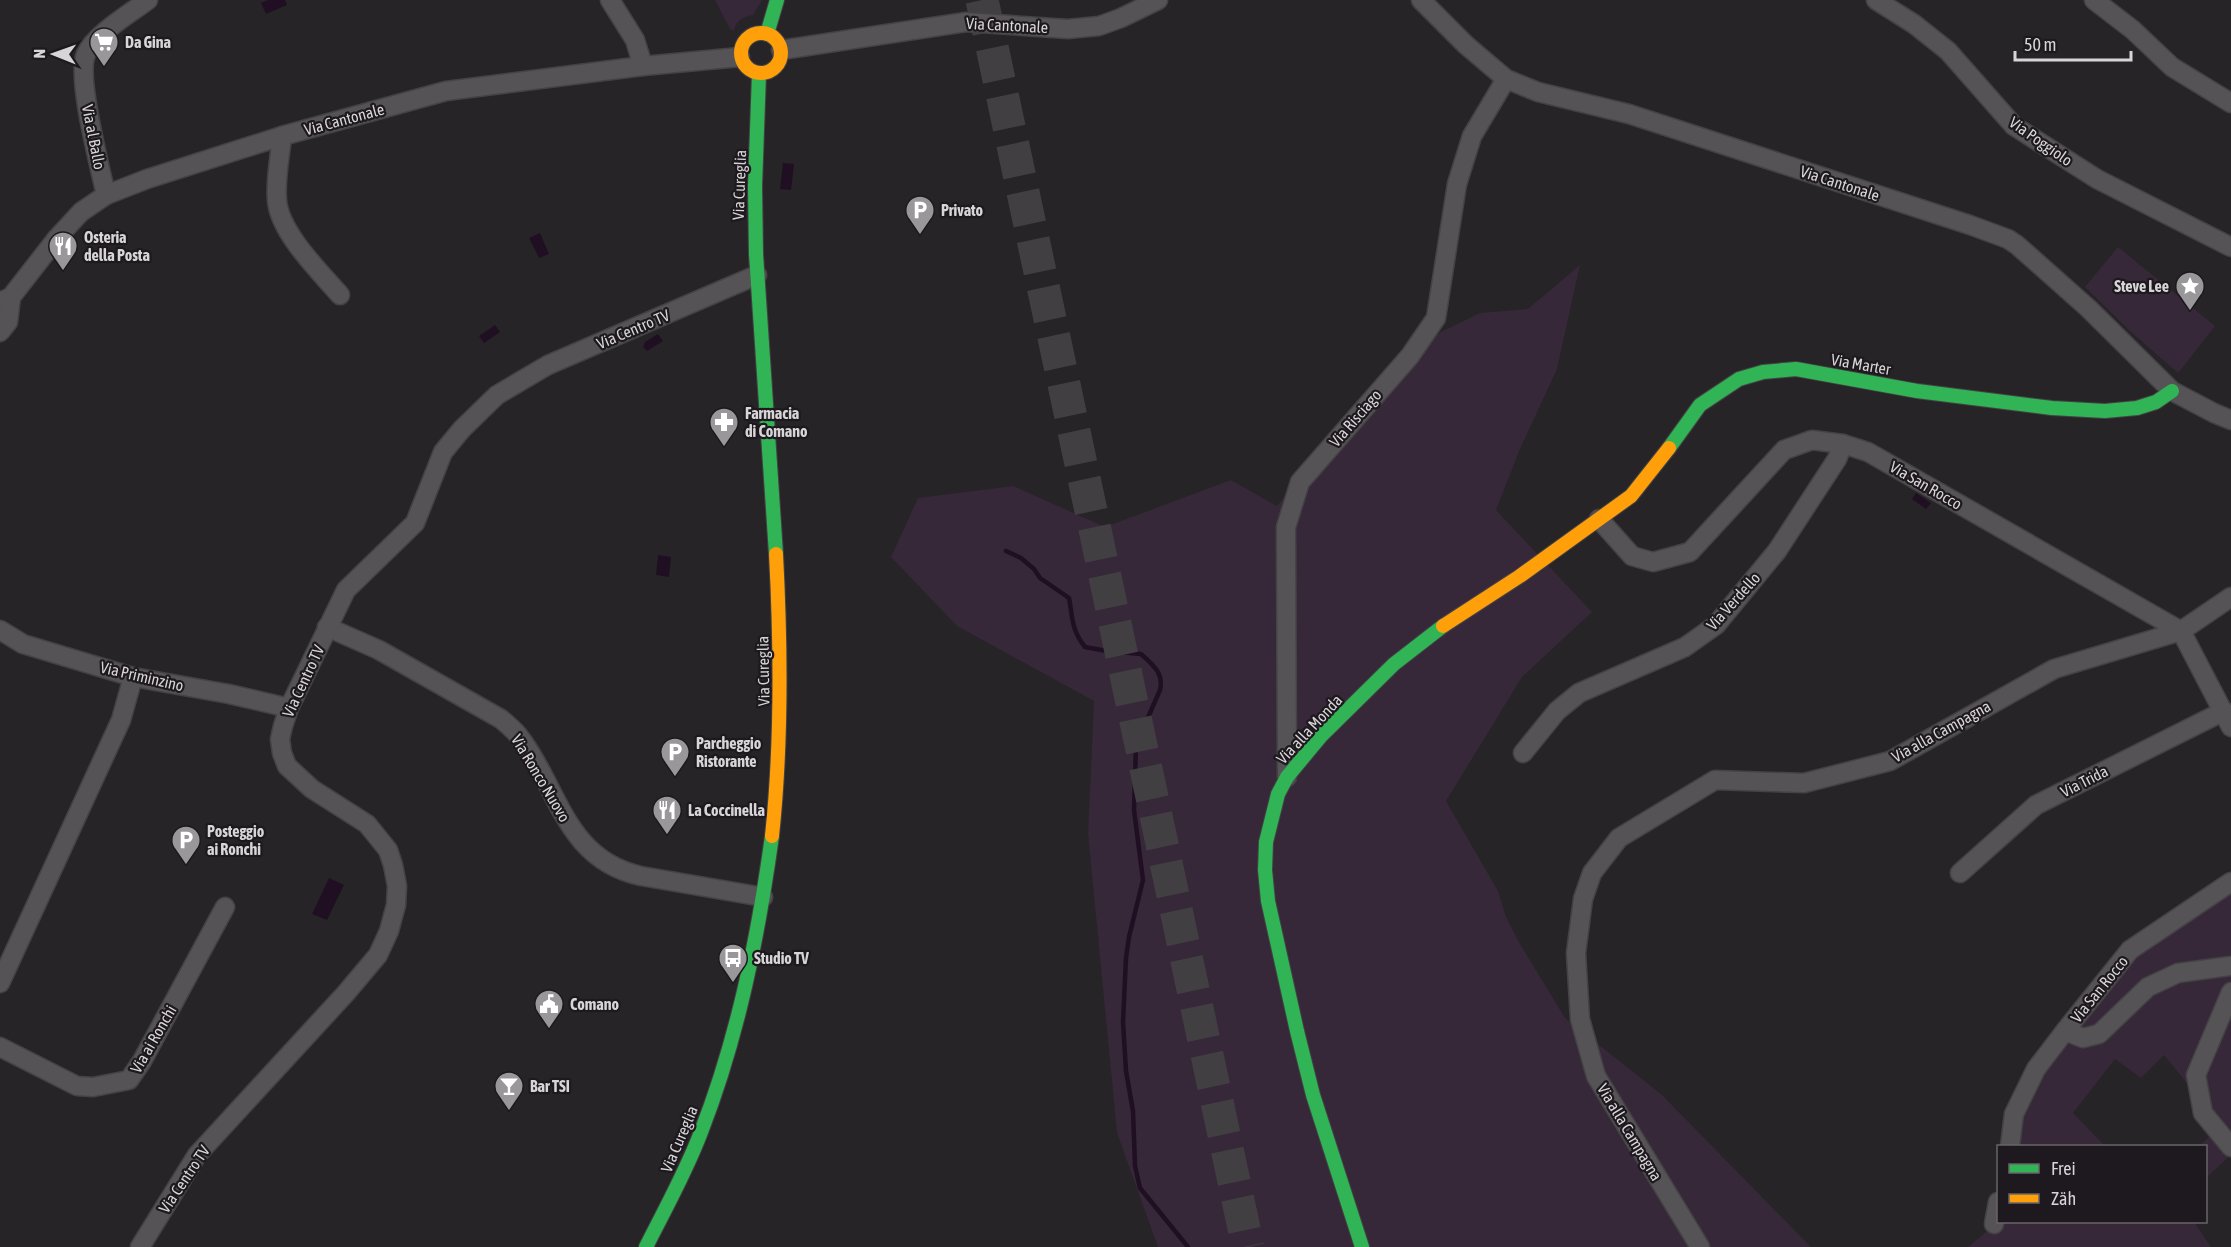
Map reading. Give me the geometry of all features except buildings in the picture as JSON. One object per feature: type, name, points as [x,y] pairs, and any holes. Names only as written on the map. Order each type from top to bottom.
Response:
[{"type":"street","name":"Via al Ballo","points":[[106,195],[84,86],[86,55],[96,40],[148,0]]},
{"type":"street","points":[[610,0],[635,40],[644,66]]},
{"type":"street","points":[[767,34],[777,0]]},
{"type":"street","name":"Via Cantonale","points":[[781,50],[966,22],[1068,29],[1100,26],[1158,0]]},
{"type":"street","name":"Via Cantonale","points":[[1421,0],[1466,45],[1506,79],[1538,92],[1629,114],[2008,239],[2051,273],[2172,392],[2231,420]]},
{"type":"street","name":"Via Poggiolo","points":[[1876,0],[1914,24],[1948,51],[2014,126],[2097,179],[2231,247]]},
{"type":"street","points":[[2094,0],[2133,30],[2172,67],[2231,103]]},
{"type":"street","points":[[760,33],[767,34],[776,40],[781,50],[781,56],[775,67],[765,73],[759,74],[747,68],[740,57],[742,43],[747,38],[760,33]]},
{"type":"street","name":"Via Cantonale","points":[[6,300],[71,222],[106,195],[147,179],[282,136],[446,91],[644,66],[740,57]]},
{"type":"street","name":"Via Cureglia","points":[[646,1247],[696,1144],[715,1094],[745,989],[763,897],[777,772],[780,662],[755,224],[759,74]]},
{"type":"street","name":"Via Risciago","points":[[1287,777],[1287,527],[1300,482],[1410,356],[1436,318],[1457,184],[1472,136],[1506,79]]},
{"type":"street","points":[[282,136],[276,200],[280,214],[298,247],[340,295]]},
{"type":"street","name":"Via Centro TV","points":[[140,1247],[197,1155],[346,993],[378,955],[389,930],[396,905],[397,886],[388,850],[367,824],[312,789],[287,766],[280,739],[289,708],[346,590],[416,523],[442,452],[497,395],[548,365],[757,275]]},
{"type":"street","points":[[0,332],[8,322],[6,300]]},
{"type":"street","name":"Via Marter","points":[[1599,519],[1631,496],[1700,405],[1739,379],[1763,372],[1796,369],[1917,391],[2052,408],[2105,411],[2137,408],[2156,402],[2172,392]]},
{"type":"street","name":"Via San Rocco","points":[[1599,519],[1632,556],[1653,562],[1690,552],[1784,450],[1812,440],[1843,444],[1868,452],[2181,631]]},
{"type":"street","name":"Via Verdello","points":[[1523,753],[1557,711],[1579,693],[1685,647],[1716,624],[1778,551],[1838,459],[1843,444]]},
{"type":"street","name":"Via alla Monda","points":[[1362,1247],[1313,1095],[1268,901],[1265,870],[1266,842],[1278,794],[1287,777],[1321,736],[1394,664],[1440,628],[1520,576],[1599,519]]},
{"type":"street","name":"Via alla Campagna","points":[[1700,1247],[1596,1076],[1580,1019],[1576,953],[1583,899],[1592,873],[1619,838],[1715,780],[1804,783],[1890,761],[2054,669],[2181,631],[2231,597]]},
{"type":"street","name":"Via Ronco Nuovo","points":[[327,627],[379,650],[501,719],[517,734],[532,756],[564,818],[582,843],[609,864],[641,876],[763,897]]},
{"type":"street","name":"Via Priminzino","points":[[0,630],[23,644],[133,677],[229,694],[289,708]]},
{"type":"street","points":[[2181,631],[2227,719]]},
{"type":"street","points":[[0,983],[121,720],[133,677]]},
{"type":"street","name":"Via Trida","points":[[1960,873],[2036,806],[2227,719]]},
{"type":"street","name":"Via San Rocco","points":[[2231,882],[2130,950],[2065,1031],[2082,1038],[2099,1034],[2148,987],[2178,973],[2231,966]]},
{"type":"street","name":"Via ai Ronchi","points":[[0,1047],[77,1086],[93,1087],[129,1080],[142,1061],[225,907]]},
{"type":"street","points":[[2231,992],[2196,1075],[2203,1113],[2231,1148]]},
{"type":"street","points":[[2010,1145],[2014,1114],[2036,1069],[2065,1031]]},
{"type":"street","points":[[1994,1224],[1997,1208]]},
{"type":"shaded area","points":[[268,0],[285,0],[287,5],[266,14],[261,3]]},
{"type":"shaded area","points":[[715,0],[762,0],[753,15],[740,20],[734,31],[730,29]]},
{"type":"shaded area","points":[[783,163],[794,164],[791,190],[780,189]]},
{"type":"shaded area","points":[[540,233],[549,254],[539,258],[529,238]]},
{"type":"shaded area","points":[[2118,247],[2215,326],[2178,373],[2085,287]]},
{"type":"shaded area","points":[[1580,265],[1557,369],[1520,449],[1496,510],[1592,612],[1522,677],[1446,801],[1498,891],[1506,917],[1520,944],[1565,1018],[1661,1094],[1811,1247],[1158,1247],[1117,1133],[1088,833],[1094,701],[957,626],[891,557],[918,498],[1013,486],[1105,527],[1231,480],[1277,506],[1335,432],[1398,359],[1441,332],[1480,313],[1528,309]]},
{"type":"shaded area","points":[[495,325],[500,332],[484,343],[479,336]]},
{"type":"shaded area","points":[[658,334],[663,341],[647,351],[643,347],[645,342]]},
{"type":"shaded area","points":[[1916,493],[1931,503],[1926,509],[1912,499]]},
{"type":"shaded area","points":[[658,555],[671,557],[669,577],[656,575]]},
{"type":"shaded area","points":[[329,878],[344,885],[327,920],[312,914]]},
{"type":"shaded area","points":[[2231,882],[2231,1155],[2207,1177],[2207,1145],[2200,1145],[2217,1130],[2199,1098],[2164,1055],[2141,1078],[2115,1059],[2073,1113],[2104,1145],[2010,1145],[2014,1114],[2130,950]]},
{"type":"shaded area","points":[[1997,1223],[2195,1223],[2211,1247],[1968,1247]]},
{"type":"waterway","points":[[1006,551],[1021,558],[1034,569],[1040,578],[1069,598],[1075,629],[1085,647],[1141,654],[1159,674],[1160,690],[1136,745],[1134,810],[1143,880],[1126,958],[1123,1022],[1126,1071],[1133,1111],[1135,1166],[1140,1188],[1188,1247]]},
{"type":"tunnel","points":[[982,0],[1248,1247]]},
{"type":"traffic: fast","points":[[767,34],[777,0]]},
{"type":"traffic: fast","points":[[759,74],[755,186],[756,254],[776,554]]},
{"type":"traffic: fast","points":[[1669,448],[1700,405],[1739,379],[1763,372],[1796,369],[1917,391],[2052,408],[2105,411],[2137,408],[2156,402],[2172,391]]},
{"type":"traffic: fast","points":[[1362,1247],[1313,1095],[1297,1031],[1268,901],[1265,870],[1266,842],[1278,794],[1287,777],[1321,736],[1394,664],[1443,626]]},
{"type":"traffic: fast","points":[[646,1247],[695,1147],[726,1060],[753,949],[772,836]]},
{"type":"traffic: slow","points":[[761,33],[769,34],[775,39],[780,45],[781,53],[780,61],[775,67],[769,72],[761,73],[753,72],[747,67],[742,61],[741,53],[742,45],[747,39],[753,34],[761,33]]},
{"type":"traffic: slow","points":[[1443,626],[1520,576],[1631,496],[1669,448]]},
{"type":"traffic: slow","points":[[772,836],[778,766],[780,695],[776,554]]},
{"type":"place","name":"Da Gina","points":[[104,68]]},
{"type":"place","name":"Privato","points":[[920,236]]},
{"type":"place","name":"Osteria della Posta","points":[[63,272]]},
{"type":"place","name":"Steve Lee","points":[[2190,312]]},
{"type":"place","name":"Farmacia di Comano","points":[[724,448]]},
{"type":"place","name":"Parcheggio Ristorante","points":[[675,778]]},
{"type":"place","name":"La Coccinella","points":[[667,836]]},
{"type":"place","name":"Posteggio ai Ronchi","points":[[186,866]]},
{"type":"place","name":"Studio TV","points":[[733,984]]},
{"type":"place","name":"Comano","points":[[549,1030]]},
{"type":"place","name":"Bar TSI","points":[[509,1112]]}]
